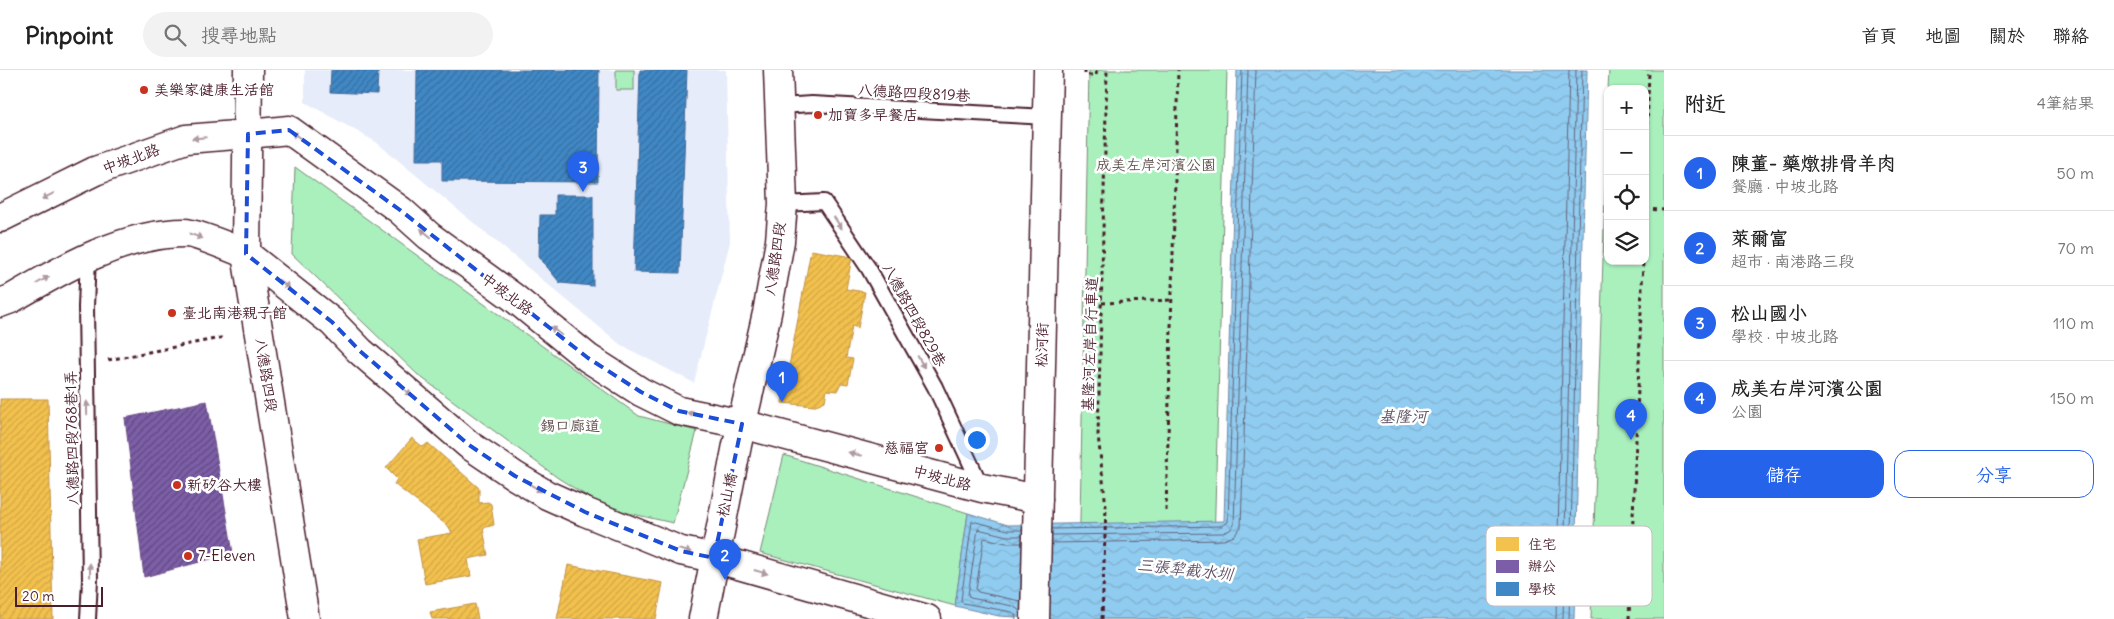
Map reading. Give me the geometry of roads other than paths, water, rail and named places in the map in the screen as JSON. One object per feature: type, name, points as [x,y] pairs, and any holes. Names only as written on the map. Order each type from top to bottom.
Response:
[{"type":"street","name":"八德路四段","points":[[248,70],[246,254],[305,619]]},
{"type":"street","name":"八德路四段","points":[[739,435],[767,313],[780,241],[782,204],[778,70]]},
{"type":"street","name":"松河街","points":[[1035,619],[1048,70]]},
{"type":"street","name":"中坡北路","points":[[0,218],[96,171],[186,139],[289,130],[400,210],[429,236],[513,297],[588,358],[640,392],[739,435],[982,488],[1038,506]]},
{"type":"street","points":[[0,303],[11,299],[88,256],[143,239],[186,232],[246,254],[332,322],[360,351],[469,445],[514,476],[547,495],[681,551],[715,551],[927,619]]},
{"type":"street","name":"松山橋","points":[[703,619],[739,435]]},
{"type":"lane","name":"八德路四段819巷","points":[[780,106],[812,104],[1047,117]]},
{"type":"lane","name":"八德路四段829巷","points":[[782,204],[824,202],[869,269],[935,387],[982,488]]},
{"type":"lane","name":"八德路四段768巷1弄","points":[[88,256],[87,365],[90,580],[88,619]]},
{"type":"water","name":"基隆河","points":[[1237,70],[1587,70],[1576,526],[1486,526],[1486,606],[1574,606],[1574,619],[1047,619],[999,616],[955,606],[968,513],[1008,525],[1224,521]]},
{"type":"place","name":"美樂家健康生活館","points":[[144,90]]},
{"type":"place","name":"加寶多早餐店","points":[[818,115]]},
{"type":"place","name":"松山國小","points":[[583,192]]},
{"type":"place","name":"臺北南港親子館","points":[[172,313]]},
{"type":"place","name":"陳董- 藥燉排骨羊肉","points":[[782,402]]},
{"type":"place","name":"成美右岸河濱公園","points":[[1631,440]]},
{"type":"place","name":"慈福宮","points":[[939,448]]},
{"type":"place","name":"新矽谷大樓","points":[[177,485]]},
{"type":"place","name":"7-Eleven","points":[[188,556]]},
{"type":"place","name":"萊爾富","points":[[725,580]]},
{"type":"park label","name":"成美左岸河濱公園","points":[[1156,165]]},
{"type":"park label","name":"錫口廊道","points":[[570,426]]},
{"type":"water label","name":"三張犂截水圳","points":[[1185,569]]}]
